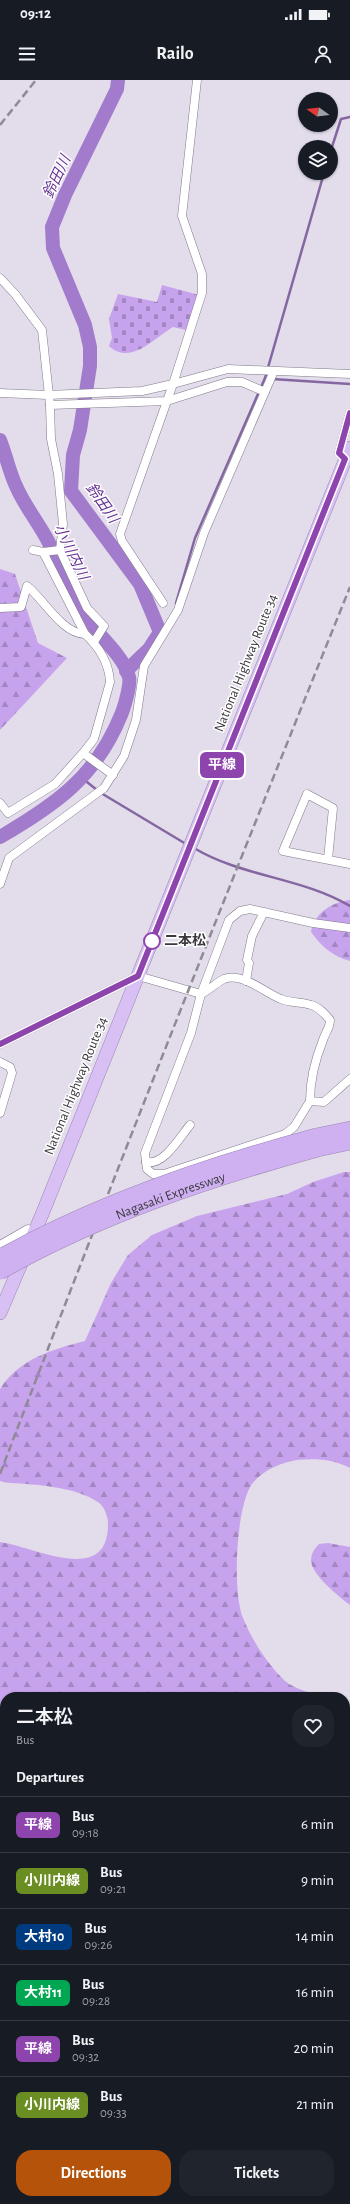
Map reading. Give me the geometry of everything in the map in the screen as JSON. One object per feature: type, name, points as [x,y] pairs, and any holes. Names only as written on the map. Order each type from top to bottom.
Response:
[{"type":"highway","name":"National Highway Route 34","points":[[0,1313],[5,1290],[36,1231],[348,454]]},
{"type":"highway","name":"Nagasaki Expressway","points":[[0,1272],[84,1230],[164,1197],[317,1143],[350,1128]]},
{"type":"highway","name":"Nagasaki Expressway","points":[[0,1257],[79,1218],[160,1185],[223,1162],[317,1143],[350,1142]]},
{"type":"street","points":[[162,603],[122,540],[120,534],[173,384],[202,293],[202,274],[182,216],[197,80]]},
{"type":"street","points":[[0,278],[15,294],[42,330],[50,405],[51,439],[58,474],[63,524],[59,550],[84,602],[104,626],[95,642]]},
{"type":"street","points":[[202,390],[224,370]]},
{"type":"street","points":[[0,393],[59,394],[142,390],[173,384],[224,370],[350,374]]},
{"type":"street","points":[[0,884],[9,858],[103,789],[111,774],[124,756],[136,720],[144,666],[178,610],[204,533],[273,372]]},
{"type":"street","points":[[50,405],[167,401],[227,382],[242,382],[265,392]]},
{"type":"street","points":[[348,454],[339,453],[350,413]]},
{"type":"street","points":[[33,550],[43,552],[59,550]]},
{"type":"street","points":[[0,803],[8,813],[55,784],[84,754],[94,739],[110,682],[110,672],[95,642],[85,634],[43,552]]},
{"type":"street","points":[[0,608],[21,607],[27,586],[37,593],[45,606],[57,619],[79,634],[85,634]]},
{"type":"street","points":[[84,754],[111,774]]},
{"type":"street","points":[[328,859],[332,808],[307,794],[283,851],[350,864]]},
{"type":"street","points":[[0,1044],[138,976],[201,994],[212,988],[223,979],[246,981],[281,1000],[312,1005],[323,1012],[330,1020],[330,1027],[323,1038],[310,1084],[310,1101],[294,1127],[285,1134],[164,1174],[153,1174],[147,1169],[145,1152],[190,1033],[201,994],[229,920],[240,911],[250,909],[312,923],[350,928]]},
{"type":"street","points":[[246,981],[249,963],[247,960],[252,936],[264,912]]},
{"type":"street","points":[[0,1062],[10,1067],[12,1073],[0,1113]]},
{"type":"street","points":[[310,1101],[324,1102],[350,1079]]},
{"type":"street","points":[[146,1162],[150,1163],[162,1158],[190,1125]]},
{"type":"street","points":[[0,1246],[28,1229],[36,1231]]},
{"type":"green space","points":[[162,285],[199,295],[186,330],[173,327],[134,352],[126,353],[117,351],[109,346],[112,338],[109,319],[118,294],[157,302]]},
{"type":"green space","points":[[0,569],[15,574],[38,643],[67,658],[0,730]]},
{"type":"green space","points":[[350,900],[350,961],[333,954],[319,942],[311,932],[316,919],[320,914],[337,903]]},
{"type":"green space","points":[[344,1172],[350,1172],[350,1468],[331,1461],[304,1459],[278,1465],[261,1475],[252,1484],[247,1495],[242,1511],[237,1550],[240,1606],[243,1618],[251,1635],[266,1659],[278,1674],[289,1684],[308,1692],[0,1692],[0,1542],[50,1555],[68,1558],[83,1558],[96,1554],[105,1542],[108,1523],[102,1506],[98,1502],[82,1494],[54,1487],[0,1481],[0,1389],[17,1370],[27,1363],[49,1352],[85,1341],[111,1283],[128,1255],[152,1235],[197,1216],[287,1194],[313,1182]]},
{"type":"green space","points":[[328,1543],[350,1547],[350,1605],[339,1597],[321,1579],[313,1567],[311,1558],[314,1550],[319,1544]]},
{"type":"waterway","name":"鈴田川","points":[[118,80],[117,89],[65,195],[52,227],[53,248],[85,325],[90,347],[90,366],[80,430],[73,455],[71,491],[140,584],[160,632],[149,649],[126,671]]},
{"type":"waterway","points":[[334,140],[341,119],[350,117]]},
{"type":"waterway","points":[[176,603],[195,538],[265,378],[322,180]]},
{"type":"waterway","points":[[272,379],[350,384]]},
{"type":"waterway","name":"小川内川","points":[[0,440],[11,475],[19,493],[48,541],[81,612],[121,660],[129,677],[128,691],[121,715],[111,737],[99,756],[72,787],[56,801],[0,837]]},
{"type":"waterway","points":[[82,778],[97,790]]},
{"type":"waterway","points":[[101,793],[186,844]]},
{"type":"waterway","points":[[194,848],[212,858],[312,889],[331,896],[350,906]]},
{"type":"railway","points":[[0,125],[36,80]]},
{"type":"railway","points":[[0,1474],[173,1030],[350,587]]},
{"type":"bus line","name":"平線","points":[[0,1044],[138,976],[345,459],[339,453],[350,413]]},
{"type":"place","name":"二本松","points":[[152,941]]}]
